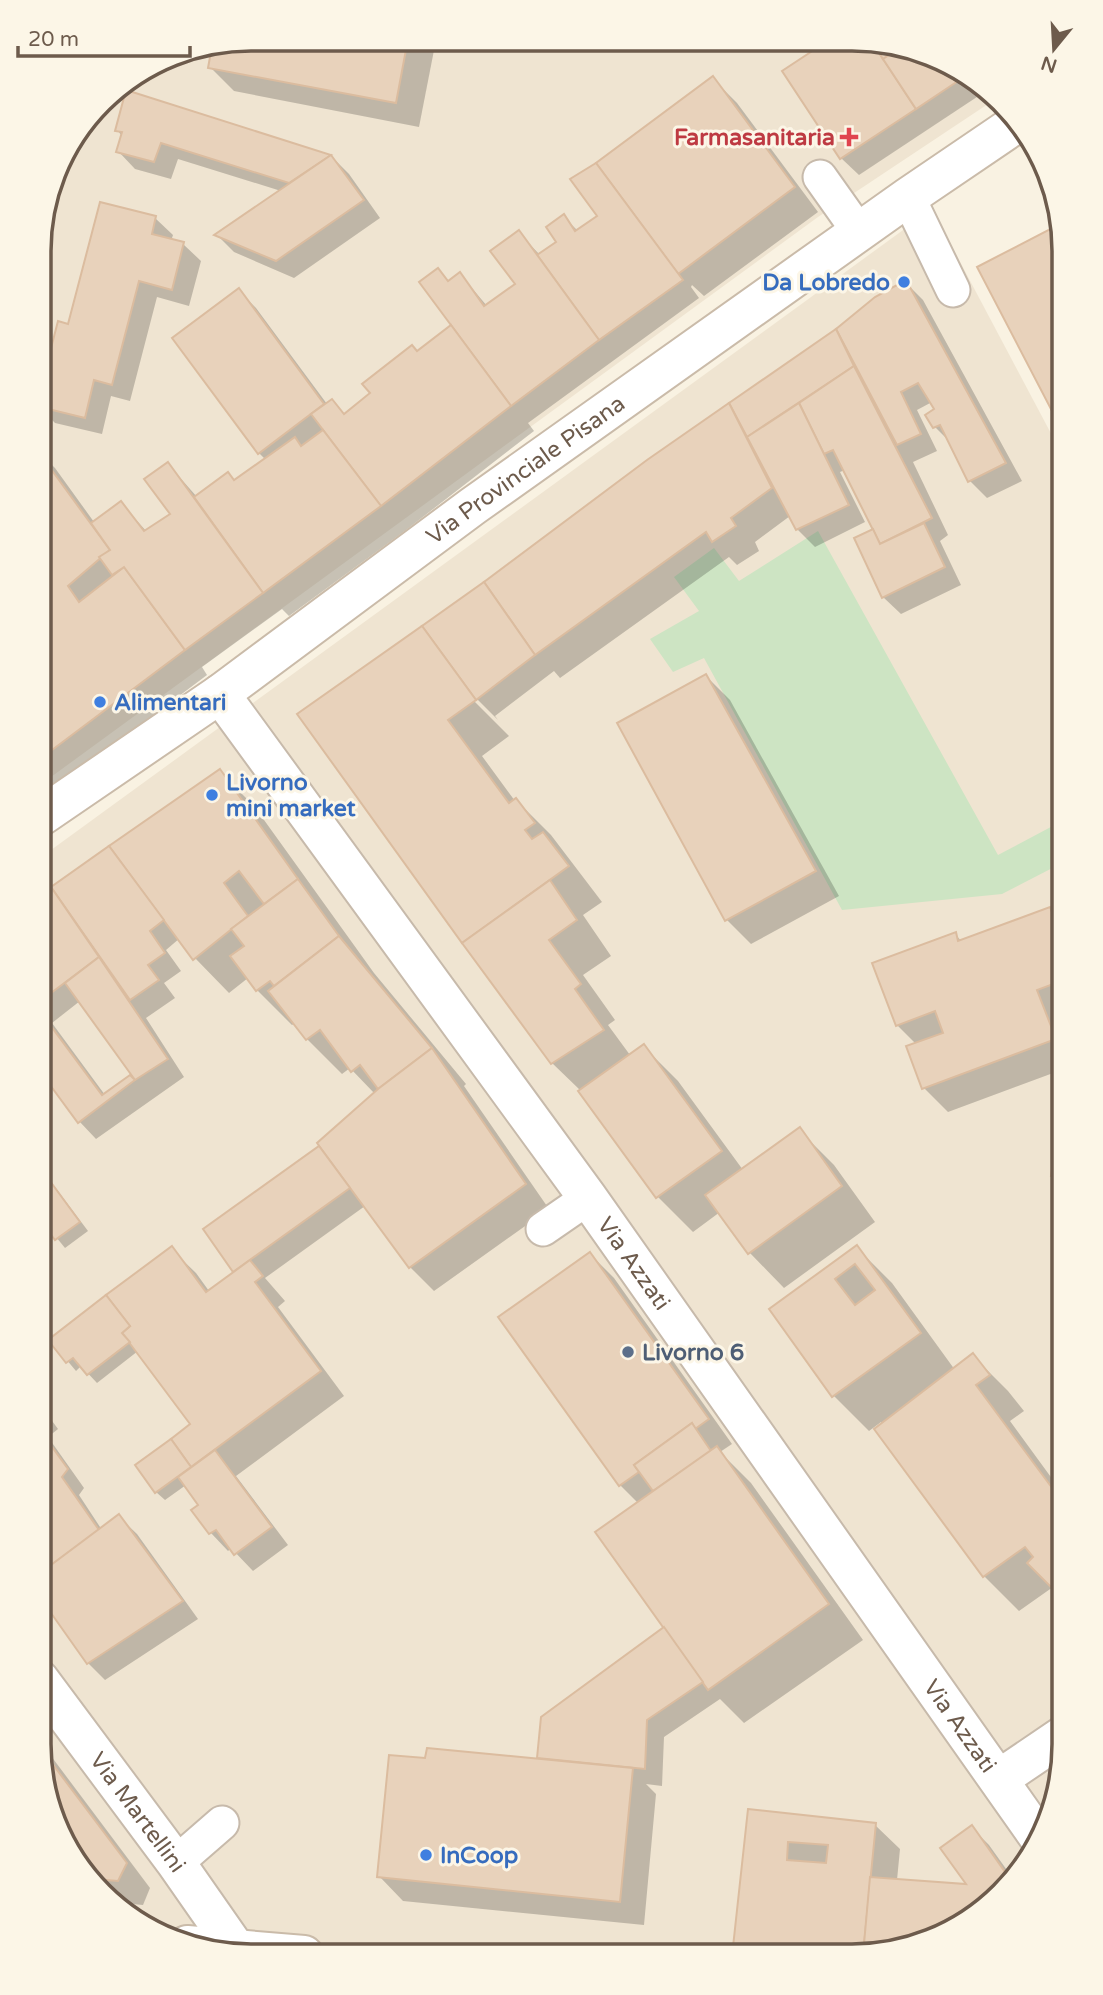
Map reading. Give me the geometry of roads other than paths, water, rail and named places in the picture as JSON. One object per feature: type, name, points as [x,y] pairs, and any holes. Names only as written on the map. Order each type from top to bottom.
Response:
[{"type":"street","name":"Via Provinciale Pisana","points":[[51,809],[220,694],[473,506],[1009,128]]},
{"type":"street","name":"Via Azzati","points":[[220,694],[588,1198],[1033,1829]]},
{"type":"street","name":"Via Martellini","points":[[51,1696],[176,1863],[232,1943]]},
{"type":"street","points":[[999,1779],[1052,1743]]},
{"type":"lane","points":[[820,177],[859,232]]},
{"type":"lane","points":[[908,197],[953,290]]},
{"type":"lane","points":[[543,1229],[588,1198]]},
{"type":"lane","points":[[176,1863],[222,1824]]},
{"type":"place","name":"Farmasanitaria","points":[[849,137]]},
{"type":"place","name":"Da Lobredo","points":[[904,282]]},
{"type":"place","name":"Alimentari","points":[[100,702]]},
{"type":"place","name":"Livorno mini market","points":[[212,795]]},
{"type":"place","name":"Livorno 6","points":[[628,1352]]},
{"type":"place","name":"InCoop","points":[[426,1855]]}]
